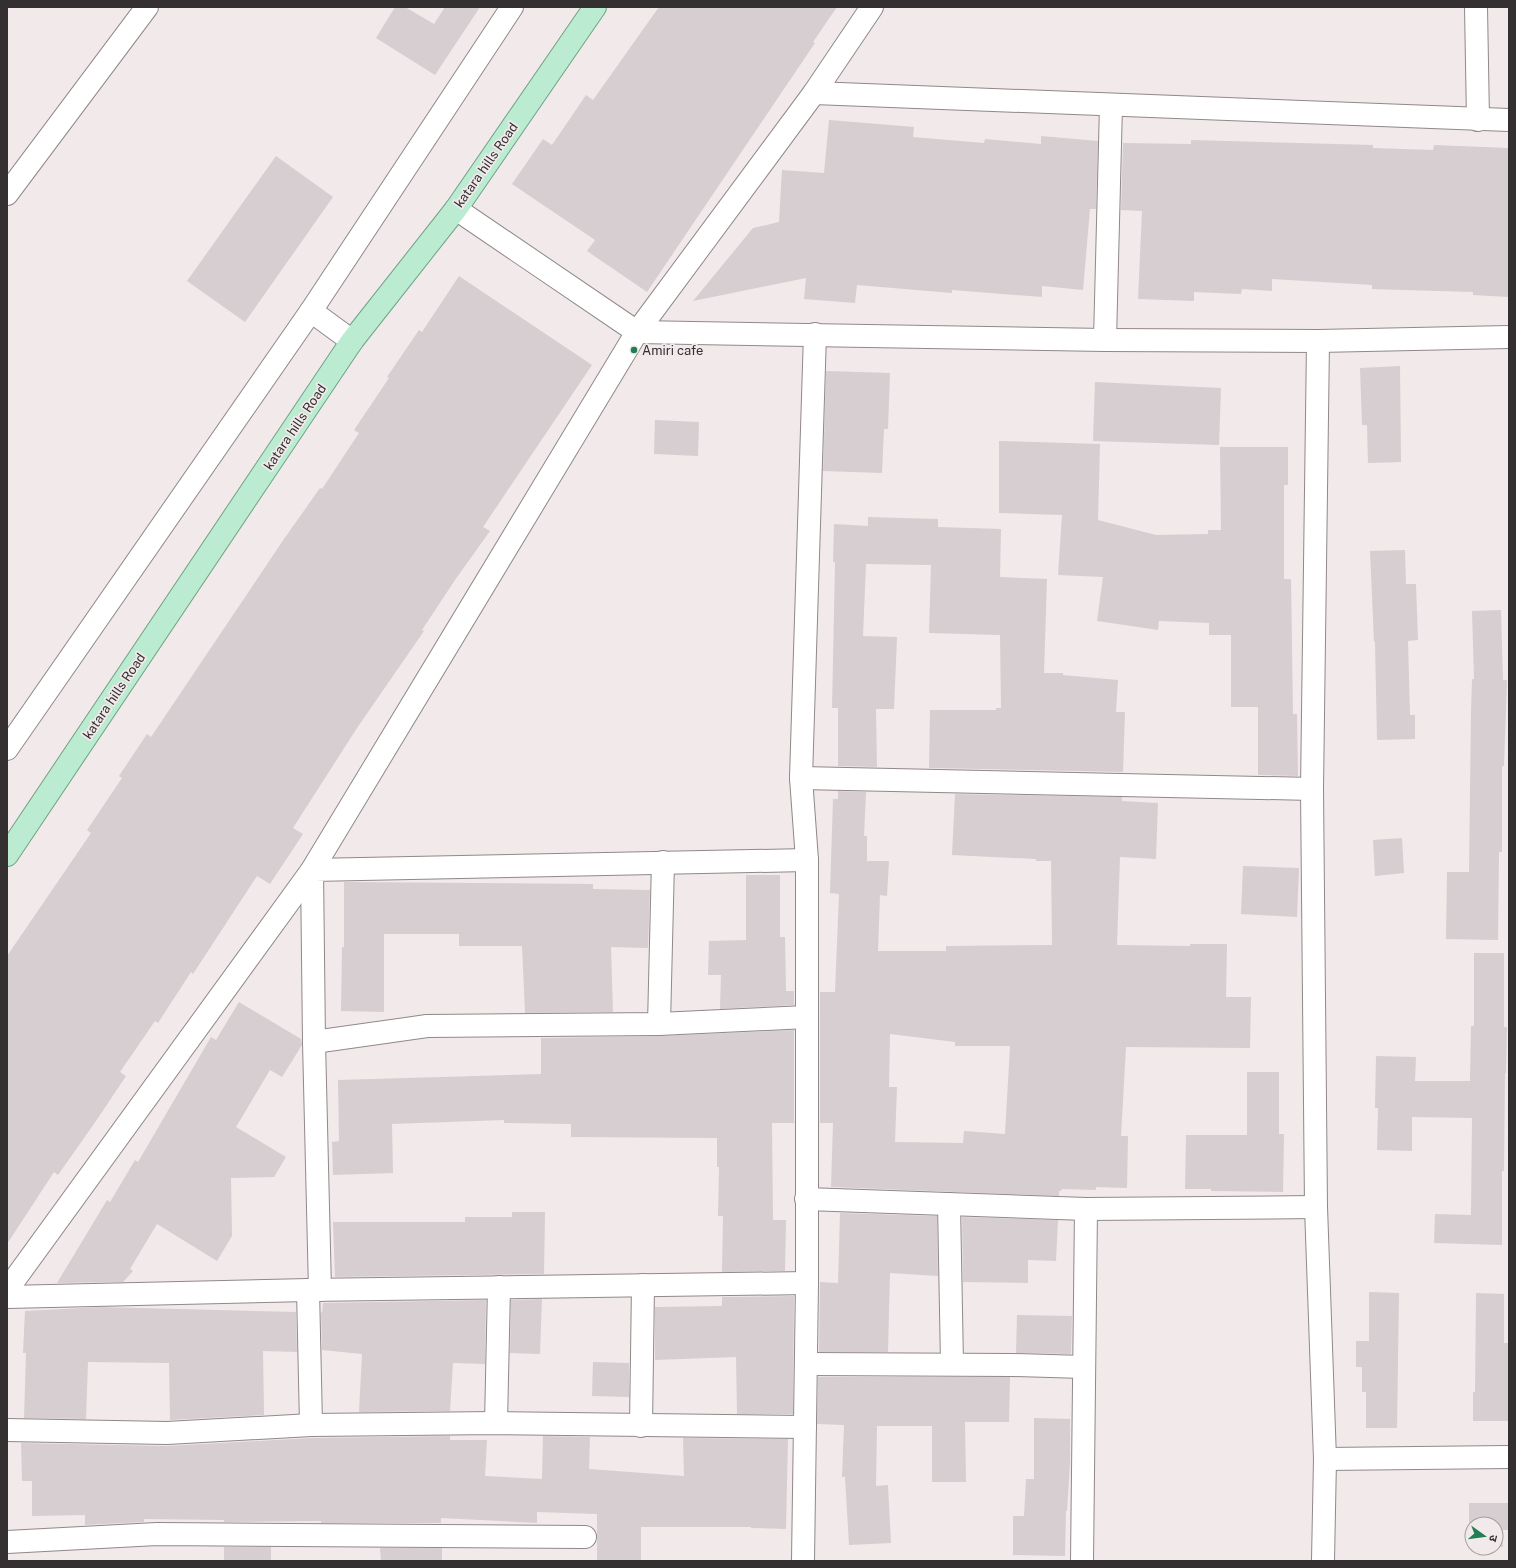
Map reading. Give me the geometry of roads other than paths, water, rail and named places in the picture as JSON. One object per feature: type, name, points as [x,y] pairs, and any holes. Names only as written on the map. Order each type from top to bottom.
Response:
[{"type":"main road","name":"katara hills Road","points":[[7,855],[352,341],[456,209],[595,7]]},
{"type":"street","points":[[7,194],[148,7]]},
{"type":"street","points":[[7,749],[311,311],[512,7]]},
{"type":"street","points":[[7,1290],[312,870],[637,332],[814,93],[872,7]]},
{"type":"street","points":[[1476,7],[1478,120]]},
{"type":"street","points":[[814,93],[1478,120],[1509,120]]},
{"type":"street","points":[[1105,340],[1111,105]]},
{"type":"street","points":[[456,209],[637,332],[1105,340],[1318,341],[1509,337]]},
{"type":"street","points":[[311,311],[352,341]]},
{"type":"street","points":[[803,1561],[807,1283],[807,860],[801,778],[815,334]]},
{"type":"street","points":[[1318,341],[1312,789],[1316,1207],[1326,1459],[1323,1561]]},
{"type":"street","points":[[801,778],[1312,789]]},
{"type":"street","points":[[312,870],[807,860]]},
{"type":"street","points":[[659,1024],[663,862]]},
{"type":"street","points":[[312,870],[314,1042],[314,1290],[312,1425]]},
{"type":"street","points":[[314,1042],[427,1026],[659,1024],[806,1017]]},
{"type":"street","points":[[806,1199],[1086,1209],[1316,1207]]},
{"type":"street","points":[[949,1204],[952,1364]]},
{"type":"street","points":[[1082,1561],[1086,1209]]},
{"type":"street","points":[[7,1297],[314,1290],[807,1283]]},
{"type":"street","points":[[641,1426],[643,1285]]},
{"type":"street","points":[[496,1423],[499,1287]]},
{"type":"street","points":[[806,1364],[952,1364],[1084,1367]]},
{"type":"street","points":[[7,1430],[167,1432],[312,1425],[496,1423],[805,1427]]},
{"type":"street","points":[[1326,1459],[1509,1457]]},
{"type":"street","points":[[7,1542],[157,1534],[585,1537]]},
{"type":"place","name":"Amiri cafe","points":[[634,350]]}]
